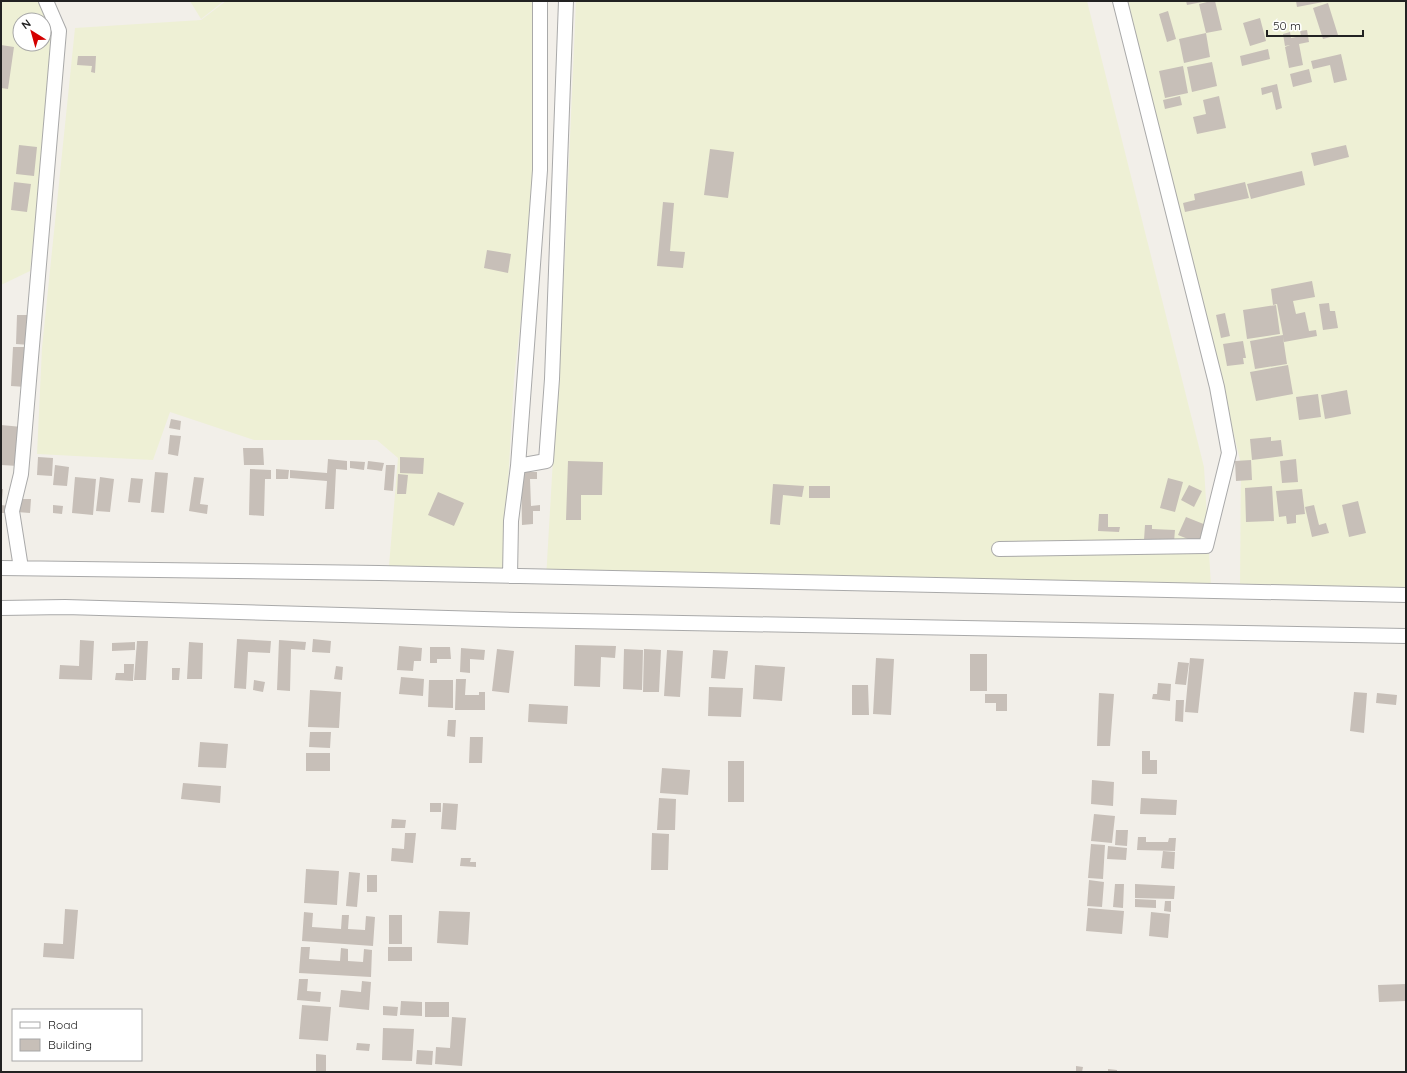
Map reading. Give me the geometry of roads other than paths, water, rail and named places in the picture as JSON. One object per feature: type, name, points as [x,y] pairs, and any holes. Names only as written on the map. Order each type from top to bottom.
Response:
[{"type":"street","points":[[21,568],[12,511],[21,474],[59,31],[46,1]]},
{"type":"street","points":[[510,576],[511,521],[518,466],[540,170],[540,1]]},
{"type":"street","points":[[518,466],[546,461],[552,379],[566,1]]},
{"type":"street","points":[[999,549],[1206,546],[1229,453],[1218,387],[1120,1]]},
{"type":"street","points":[[1,568],[510,576],[1406,595]]},
{"type":"street","points":[[1,608],[64,607],[529,620],[1406,636]]}]
